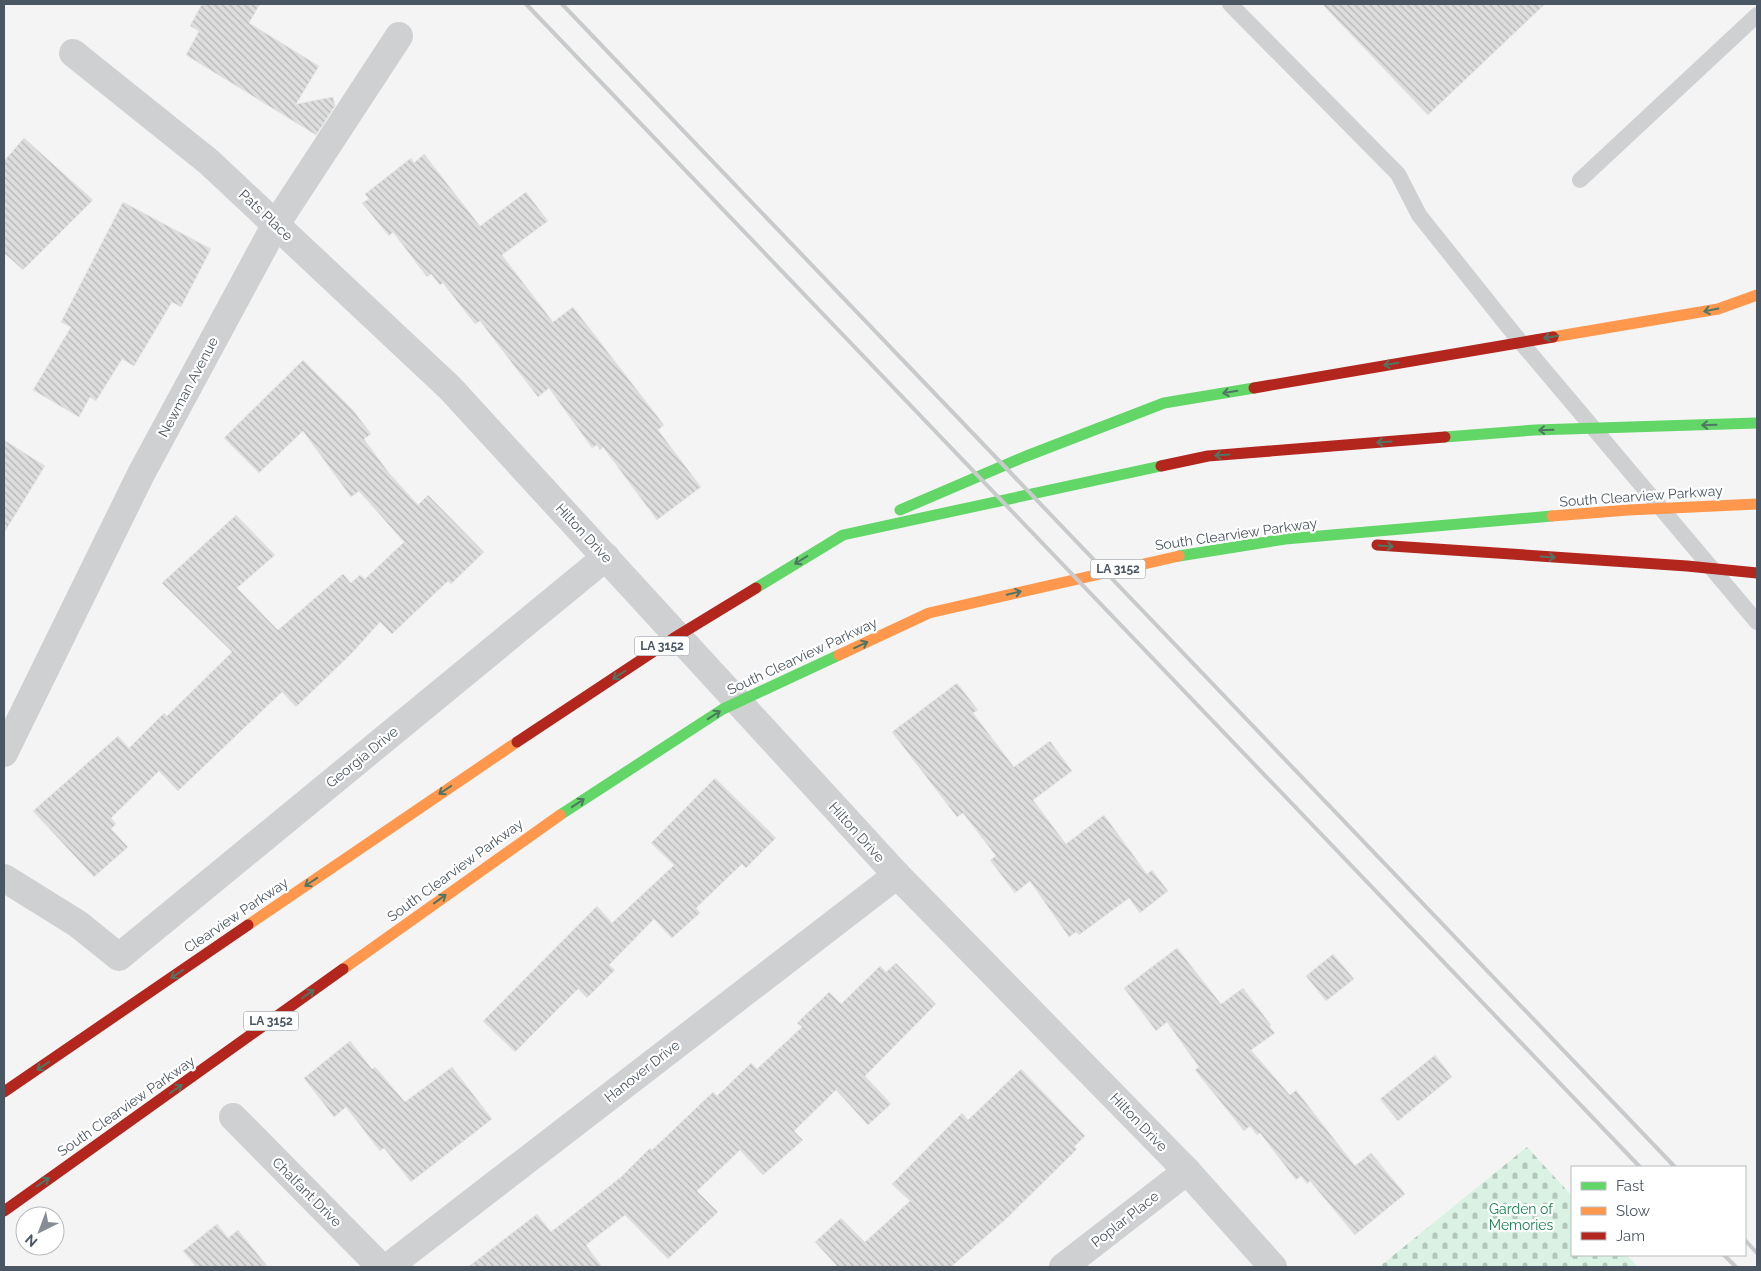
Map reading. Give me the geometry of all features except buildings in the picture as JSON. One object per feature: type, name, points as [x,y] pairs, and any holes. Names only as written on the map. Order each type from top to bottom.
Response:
[{"type":"highway","points":[[842,534],[1024,457],[1164,403],[1718,309],[1757,295]]},
{"type":"highway","name":"LA 3152","points":[[842,534],[1208,456],[1535,430],[1757,423]]},
{"type":"highway","name":"South Clearview Parkway","points":[[8,1212],[537,830],[723,710],[929,613],[1170,557],[1285,539],[1628,510],[1757,504]]},
{"type":"highway","name":"Clearview Parkway","points":[[4,1092],[485,763],[674,638],[842,534]]},
{"type":"highway","points":[[1285,539],[1687,566],[1757,573]]},
{"type":"street","name":"Newman Avenue","points":[[4,753],[141,474],[276,224],[399,36]]},
{"type":"street","name":"Pats Place","points":[[73,53],[209,162],[450,388]]},
{"type":"street","name":"Hilton Drive","points":[[450,388],[897,875],[1187,1171],[1274,1267]]},
{"type":"street","name":"Georgia Drive","points":[[4,878],[78,924],[119,957],[606,557]]},
{"type":"street","name":"Hanover Drive","points":[[388,1267],[897,875]]},
{"type":"street","name":"Chalfant Drive","points":[[233,1117],[381,1267]]},
{"type":"street","name":"Poplar Place","points":[[1063,1267],[1187,1171]]},
{"type":"lane","points":[[1230,4],[1398,174],[1425,222],[1514,334],[1757,622]]},
{"type":"lane","points":[[1580,180],[1757,15]]},
{"type":"green space","name":"Garden of Memories","points":[[1527,1147],[1571,1195],[1571,1256],[1628,1256],[1638,1267],[1379,1267]]},
{"type":"railway","points":[[526,4],[1639,1166]]},
{"type":"railway","points":[[562,4],[1674,1166]]},
{"type":"railway","points":[[1746,1241],[1757,1253]]},
{"type":"railway","points":[[1725,1256],[1736,1267]]},
{"type":"traffic: fast","points":[[900,510],[1024,457],[1164,403],[1254,388]]},
{"type":"traffic: fast","points":[[1445,437],[1535,430],[1757,423]]},
{"type":"traffic: fast","points":[[756,588],[843,535],[1161,466]]},
{"type":"traffic: fast","points":[[1179,556],[1285,539],[1552,516]]},
{"type":"traffic: fast","points":[[560,815],[723,709],[839,655]]},
{"type":"traffic: slow","points":[[1553,337],[1718,309],[1757,295]]},
{"type":"traffic: slow","points":[[1552,516],[1628,510],[1757,504]]},
{"type":"traffic: slow","points":[[839,655],[929,613],[1179,556]]},
{"type":"traffic: slow","points":[[248,925],[517,742]]},
{"type":"traffic: slow","points":[[343,969],[560,815]]},
{"type":"traffic: jam","points":[[1254,388],[1553,337]]},
{"type":"traffic: jam","points":[[1161,466],[1208,456],[1445,437]]},
{"type":"traffic: jam","points":[[1377,545],[1687,566],[1757,573]]},
{"type":"traffic: jam","points":[[517,742],[674,638],[756,588]]},
{"type":"traffic: jam","points":[[4,1092],[248,925]]},
{"type":"traffic: jam","points":[[4,1211],[343,969]]}]
